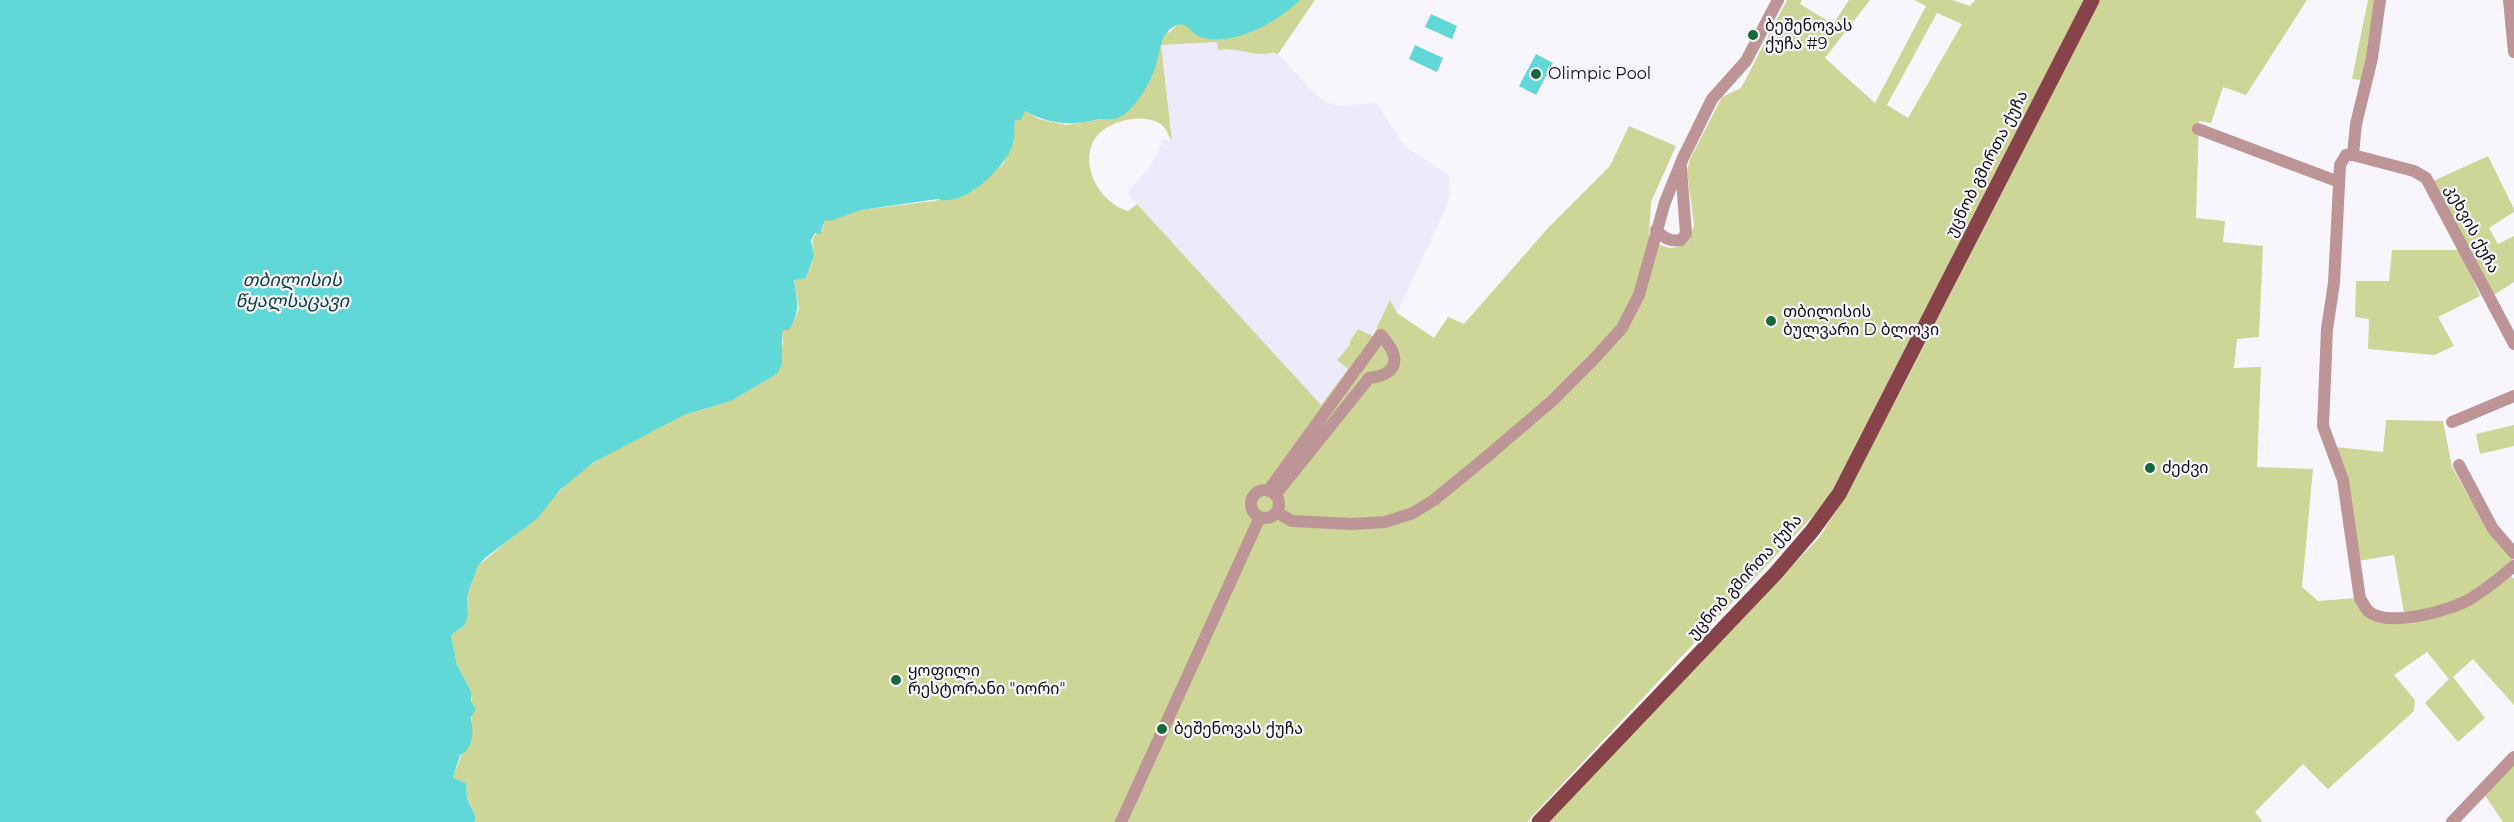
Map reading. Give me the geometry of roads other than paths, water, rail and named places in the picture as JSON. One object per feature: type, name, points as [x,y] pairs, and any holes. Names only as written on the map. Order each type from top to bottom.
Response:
[{"type":"main road","name":"უცნობ გმირთა ქუჩა","points":[[1539,822],[1775,574],[1812,531],[1839,494],[2092,0]]},
{"type":"street","points":[[1276,512],[1292,521],[1309,522],[1385,522],[1402,518],[1434,500],[1552,401],[1622,328],[1639,295],[1656,230],[1680,164],[1712,99],[1746,61],[1778,0]]},
{"type":"street","points":[[2380,0],[2372,58],[2356,124],[2353,155],[2346,155],[2343,159],[2339,182],[2334,283],[2327,328],[2323,426],[2343,480],[2360,599],[2368,611],[2388,618],[2438,612],[2470,599],[2514,566]]},
{"type":"street","points":[[2509,0],[2514,52]]},
{"type":"street","points":[[2198,129],[2339,182]]},
{"type":"street","name":"კეხვის ქუჩა","points":[[2353,155],[2414,171],[2426,178],[2514,344]]},
{"type":"street","points":[[1656,230],[1666,239],[1674,242],[1681,240],[1686,234],[1680,164]]},
{"type":"street","points":[[1381,335],[1395,354],[1394,364],[1390,370],[1378,377],[1369,378],[1271,493],[1381,335]]},
{"type":"street","points":[[2452,422],[2514,396]]},
{"type":"street","points":[[2459,465],[2493,529],[2514,553]]},
{"type":"street","points":[[1258,492],[1271,493],[1279,504],[1276,512],[1268,517],[1260,517],[1251,507],[1252,499],[1258,492]]},
{"type":"street","points":[[1121,822],[1260,517]]},
{"type":"street","points":[[2452,822],[2514,757]]},
{"type":"water","name":"თბილისის წყალსაცავი","points":[[0,0],[1300,0],[1279,17],[1254,31],[1227,39],[1200,37],[1187,26],[1177,25],[1166,33],[1154,71],[1137,102],[1119,118],[1059,123],[1042,119],[1025,111],[1021,120],[1015,120],[1013,144],[1002,164],[983,184],[971,192],[948,200],[938,199],[861,210],[830,221],[825,220],[820,234],[815,233],[811,240],[814,256],[806,278],[794,280],[797,311],[789,330],[784,330],[782,334],[782,364],[777,374],[731,401],[684,415],[594,462],[560,490],[538,518],[485,558],[478,566],[467,596],[468,615],[465,625],[451,635],[457,665],[472,693],[471,701],[476,709],[471,717],[471,743],[460,755],[453,778],[466,783],[467,798],[476,818],[474,822],[0,822]]},
{"type":"water","points":[[1431,14],[1457,26],[1452,39],[1425,27]]},
{"type":"water","points":[[1415,45],[1443,58],[1437,72],[1409,59]]},
{"type":"water","name":"Olimpic Pool","points":[[1536,54],[1553,63],[1536,95],[1519,86]]},
{"type":"place","name":"ბეშენოვას ქუჩა #9","points":[[1753,35]]},
{"type":"place","name":"Olimpic Pool","points":[[1536,74]]},
{"type":"place","name":"თბილისის ბულვარი D ბლოკი","points":[[1771,321]]},
{"type":"place","name":"ძეძვი","points":[[2150,468]]},
{"type":"place","name":"ყოფილი რესტორანი \"იორი\"","points":[[896,680]]},
{"type":"place","name":"ბეშენოვას ქუჩა","points":[[1162,729]]}]
